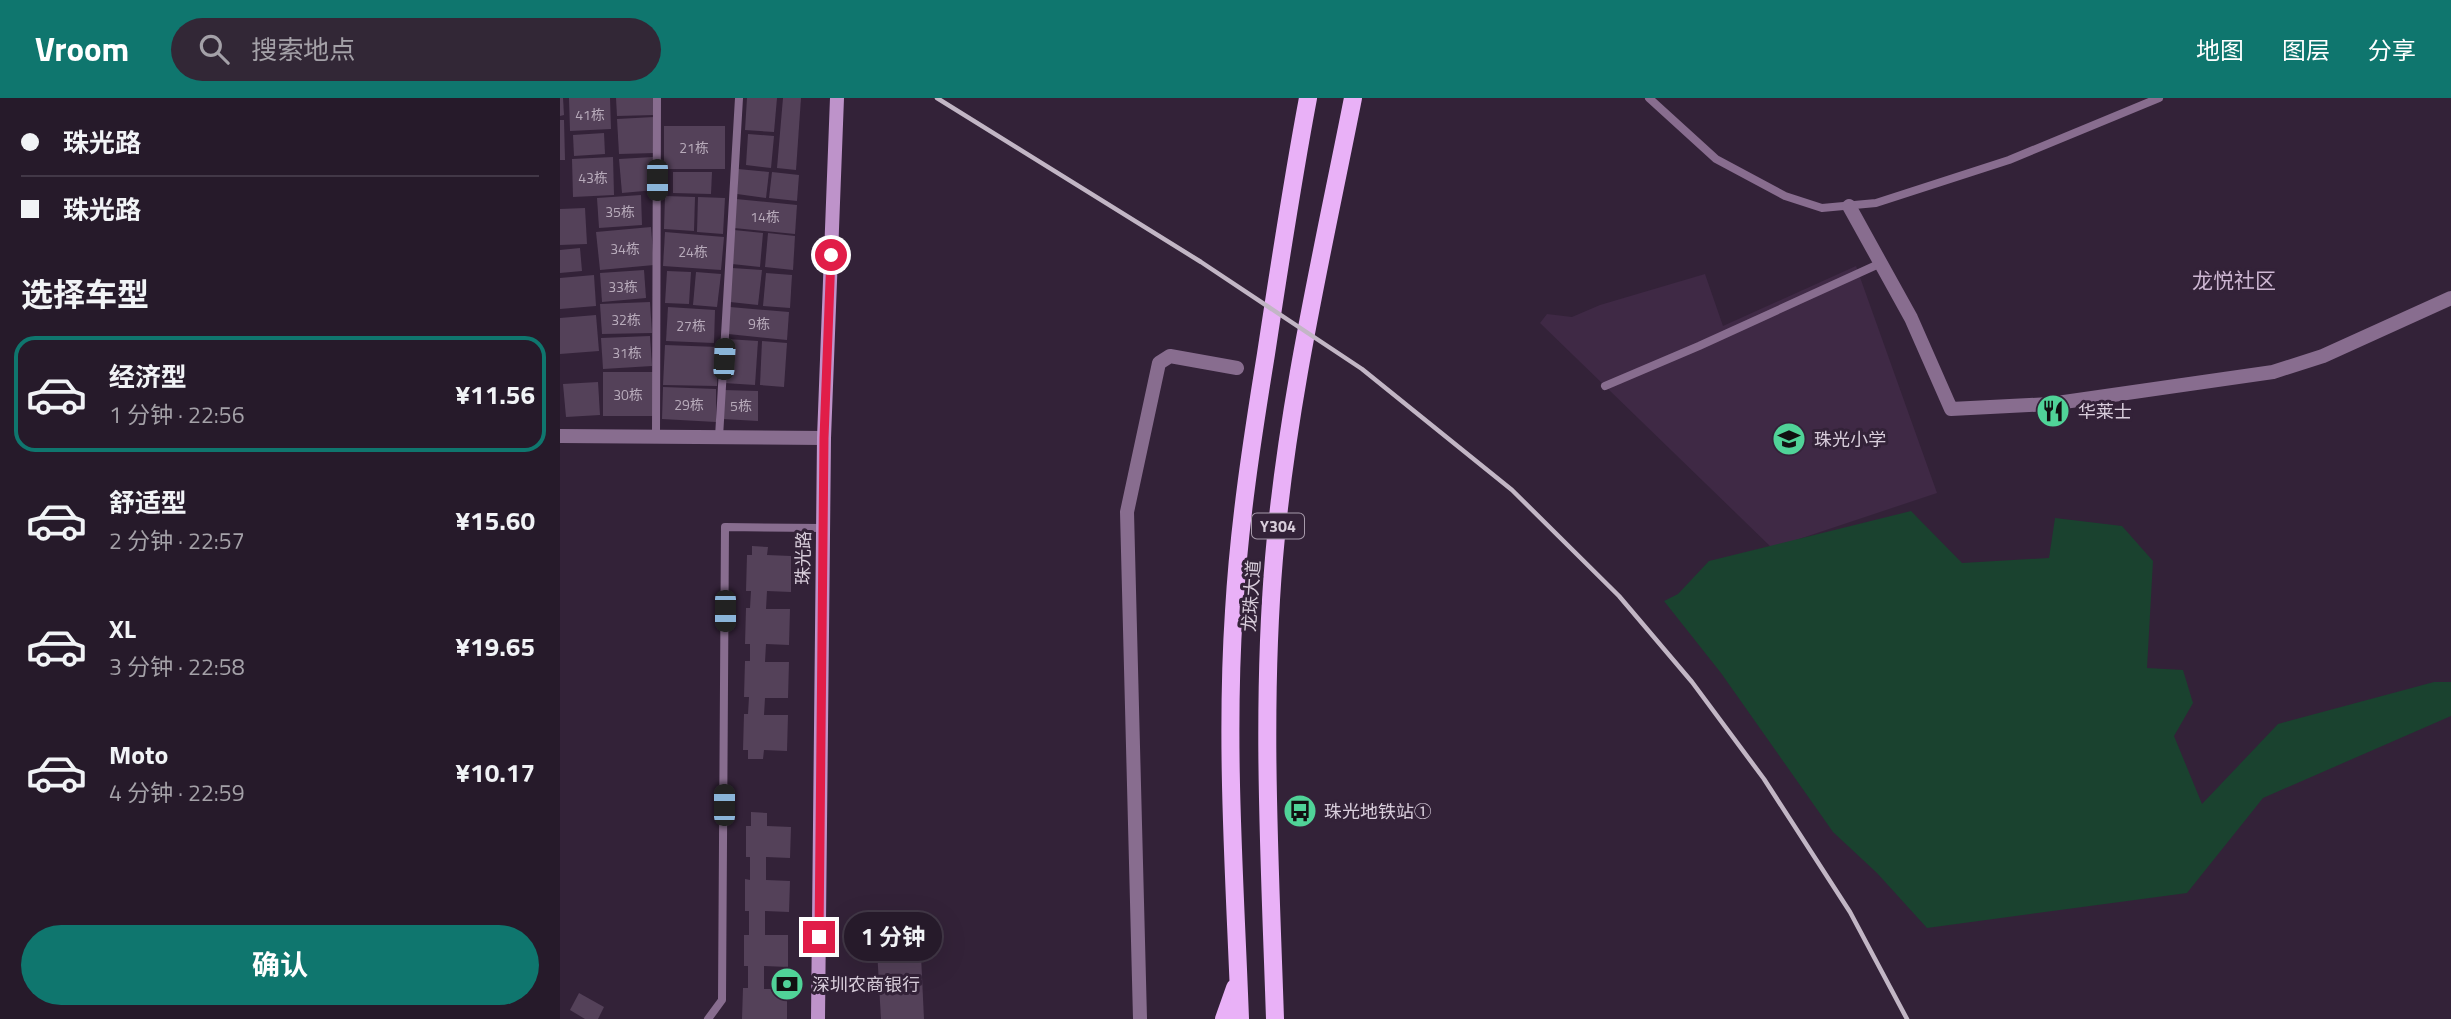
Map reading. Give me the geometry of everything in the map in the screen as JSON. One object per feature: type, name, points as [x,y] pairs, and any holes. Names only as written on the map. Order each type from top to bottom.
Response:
[{"type":"main road","name":"珠光路","points":[[818,1019],[822,528],[837,98]]},
{"type":"main road","name":"龙珠大道","points":[[1240,1019],[1230,735],[1238,553],[1253,432],[1291,188],[1308,98]]},
{"type":"main road","name":"龙珠大道","points":[[1275,1019],[1267,735],[1274,556],[1295,402],[1353,100]]},
{"type":"main road","points":[[1224,1019],[1238,974]]},
{"type":"street","points":[[1849,206],[1911,318],[1951,409],[2050,404],[2273,372],[2323,356],[2451,298]]},
{"type":"street","points":[[1140,1019],[1127,512],[1159,363],[1170,356],[1237,368]]},
{"type":"street","points":[[560,436],[824,438]]},
{"type":"lane","points":[[656,436],[657,98]]},
{"type":"lane","points":[[719,437],[739,98]]},
{"type":"lane","points":[[1649,98],[1716,159],[1785,196],[1822,208],[1876,203],[2009,160],[2160,98]]},
{"type":"lane","points":[[1605,386],[1881,263]]},
{"type":"lane","points":[[708,1019],[723,1000],[725,527],[822,528]]},
{"type":"shaded area","name":"珠光小学","points":[[1856,266],[1937,493],[1772,548],[1540,323],[1547,314],[1572,317],[1600,305],[1705,274],[1723,326]]},
{"type":"green space","points":[[1911,511],[1962,563],[2049,558],[2055,518],[2122,526],[2153,561],[2147,668],[2183,670],[2193,703],[2174,736],[2202,804],[2278,724],[2434,682],[2451,682],[2451,716],[2263,798],[2187,893],[1927,928],[1877,873],[1833,832],[1721,673],[1664,601],[1678,594],[1709,561]]},
{"type":"building","points":[[560,98],[563,98],[564,115],[560,116]]},
{"type":"building","points":[[569,98],[610,98],[611,129],[570,131]]},
{"type":"building","points":[[616,98],[654,98],[655,115],[617,116]]},
{"type":"building","points":[[747,98],[777,98],[774,132],[745,130]]},
{"type":"building","points":[[783,98],[801,98],[796,170],[777,168]]},
{"type":"building","points":[[654,117],[656,153],[619,154],[617,119]]},
{"type":"building","points":[[560,120],[564,120],[565,160],[560,160]]},
{"type":"building","points":[[664,126],[725,126],[725,169],[664,169]]},
{"type":"building","points":[[604,133],[605,154],[574,156],[573,135]]},
{"type":"building","points":[[748,134],[774,136],[771,168],[746,165]]},
{"type":"building","points":[[613,157],[614,195],[573,197],[572,159]]},
{"type":"building","points":[[653,157],[655,190],[622,193],[619,159]]},
{"type":"building","points":[[738,169],[769,172],[766,198],[737,194]]},
{"type":"building","points":[[673,172],[712,172],[711,194],[673,193]]},
{"type":"building","points":[[772,172],[799,175],[797,201],[769,198]]},
{"type":"building","points":[[641,195],[642,225],[599,228],[597,198]]},
{"type":"building","points":[[665,196],[695,197],[694,231],[664,229]]},
{"type":"building","points":[[698,197],[725,198],[723,234],[697,232]]},
{"type":"building","points":[[736,199],[797,205],[795,234],[734,228]]},
{"type":"building","points":[[585,208],[587,244],[560,245],[560,209]]},
{"type":"building","points":[[651,227],[654,265],[600,270],[596,232]]},
{"type":"building","points":[[734,230],[763,233],[760,267],[732,264]]},
{"type":"building","points":[[665,232],[724,237],[721,270],[663,266]]},
{"type":"building","points":[[768,233],[795,236],[793,270],[765,267]]},
{"type":"building","points":[[580,248],[582,271],[560,273],[560,250]]},
{"type":"building","points":[[732,268],[762,270],[758,305],[730,302]]},
{"type":"building","points":[[644,270],[646,298],[602,302],[600,273]]},
{"type":"building","points":[[667,271],[691,272],[689,304],[665,303]]},
{"type":"building","points":[[696,272],[721,274],[717,307],[693,305]]},
{"type":"building","points":[[766,273],[792,275],[790,308],[763,306]]},
{"type":"building","points":[[594,275],[596,306],[560,309],[560,278]]},
{"type":"building","points":[[650,302],[652,333],[602,334],[600,304]]},
{"type":"building","points":[[668,307],[715,310],[714,343],[666,341]]},
{"type":"building","points":[[730,307],[789,312],[787,340],[728,334]]},
{"type":"building","points":[[596,315],[599,351],[560,354],[560,318]]},
{"type":"building","points":[[650,336],[652,366],[603,369],[601,338]]},
{"type":"building","points":[[727,339],[758,341],[755,385],[724,383]]},
{"type":"building","points":[[762,341],[787,343],[784,387],[760,385]]},
{"type":"building","points":[[665,345],[718,347],[717,386],[663,385]]},
{"type":"building","points":[[603,372],[653,372],[653,416],[603,416]]},
{"type":"building","points":[[598,382],[600,415],[566,417],[563,384]]},
{"type":"building","points":[[663,387],[716,389],[716,422],[662,419]]},
{"type":"building","points":[[723,390],[758,391],[758,421],[723,419]]},
{"type":"building","points":[[752,546],[768,547],[767,555],[791,556],[791,592],[767,591],[766,609],[790,609],[789,645],[766,644],[765,662],[789,662],[788,698],[765,698],[764,715],[788,715],[787,751],[764,750],[763,759],[748,759],[748,750],[743,750],[744,714],[748,714],[749,697],[744,697],[745,661],[750,661],[750,644],[745,644],[746,608],[750,608],[751,591],[746,591],[747,555],[752,555]]},
{"type":"building","points":[[751,812],[767,813],[767,826],[791,827],[790,858],[766,857],[766,880],[790,881],[789,912],[765,911],[765,935],[788,935],[788,967],[764,966],[764,989],[787,989],[787,1019],[742,1019],[743,988],[748,988],[748,966],[744,966],[744,935],[749,935],[749,911],[745,911],[745,879],[750,880],[750,857],[746,857],[746,826],[751,826]]},
{"type":"building","points":[[919,913],[924,1019],[881,1019],[875,915]]},
{"type":"building","points":[[579,993],[604,1007],[598,1019],[585,1019],[570,1010]]},
{"type":"railway","points":[[937,98],[1201,262],[1362,369],[1512,490],[1619,596],[1692,682],[1764,779],[1850,912],[1907,1019]]},
{"type":"place","name":"华莱士","points":[[2053,411]]},
{"type":"place","name":"珠光小学","points":[[1789,439]]},
{"type":"place","name":"珠光地铁站①","points":[[1300,811]]},
{"type":"place","name":"深圳农商银行","points":[[787,984]]},
{"type":"district","name":"龙悦社区","points":[[2234,280]]},
{"type":"route","points":[[819,937],[824,438],[831,255]]}]
